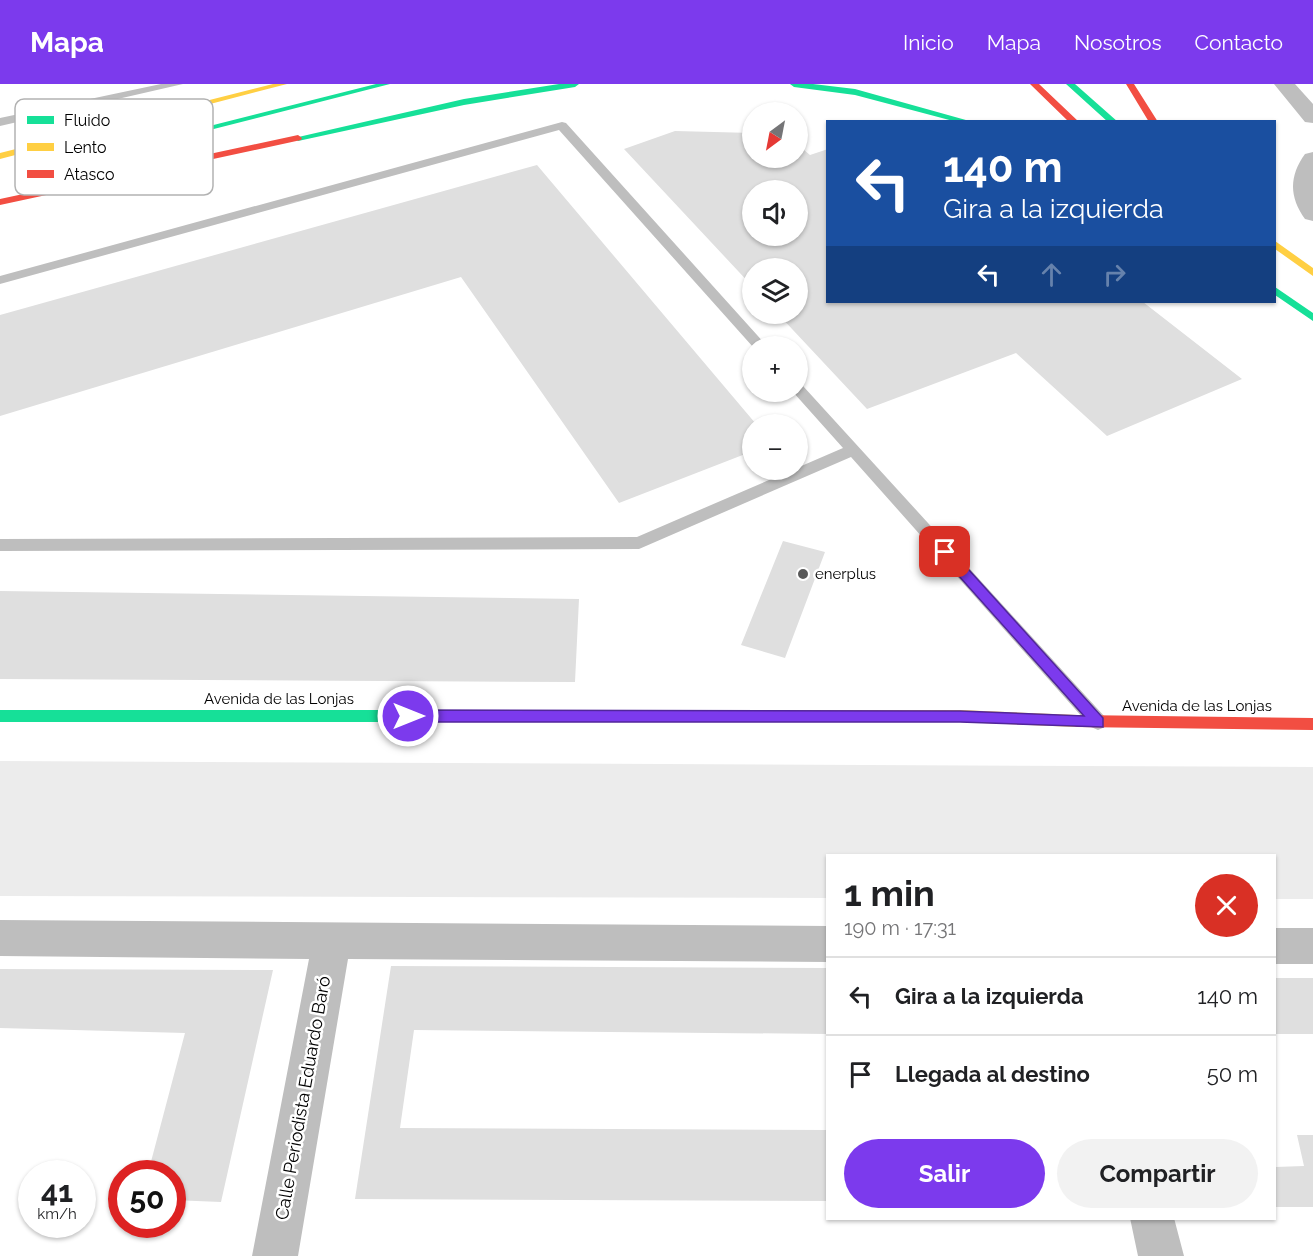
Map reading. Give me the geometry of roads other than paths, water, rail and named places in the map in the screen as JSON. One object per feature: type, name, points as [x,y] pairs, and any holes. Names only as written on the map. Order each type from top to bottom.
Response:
[{"type":"main road","points":[[213,102],[284,84]]},
{"type":"main road","points":[[213,127],[386,84]]},
{"type":"main road","points":[[213,156],[465,102],[575,84]]},
{"type":"main road","points":[[794,84],[855,92],[961,120]]},
{"type":"main road","points":[[1034,84],[1073,120]]},
{"type":"main road","points":[[1070,84],[1111,120]]},
{"type":"main road","points":[[1130,84],[1153,120]]},
{"type":"main road","points":[[0,145],[15,141]]},
{"type":"main road","points":[[0,156],[15,152]]},
{"type":"main road","points":[[11,177],[15,176]]},
{"type":"main road","points":[[0,202],[33,195]]},
{"type":"main road","points":[[1276,245],[1313,273]]},
{"type":"main road","points":[[1276,291],[1313,318]]},
{"type":"main road","name":"Avenida de las Lonjas","points":[[0,716],[960,716],[1098,723],[1313,724]]},
{"type":"street","points":[[1284,84],[1313,117]]},
{"type":"street","points":[[1313,159],[1304,174],[1303,188],[1313,214]]},
{"type":"street","points":[[0,938],[826,944]]},
{"type":"street","name":"Calle Periodista Eduardo Baró","points":[[275,1256],[332,941]]},
{"type":"street","points":[[1276,946],[1313,946]]},
{"type":"street","points":[[1152,1220],[1161,1256]]},
{"type":"lane","points":[[107,99],[177,84]]},
{"type":"lane","points":[[0,122],[15,119]]},
{"type":"lane","points":[[0,280],[562,126],[751,336]]},
{"type":"lane","points":[[808,400],[1098,723]]},
{"type":"lane","points":[[0,545],[639,543],[853,450]]},
{"type":"place","name":"enerplus","points":[[803,574]]}]
